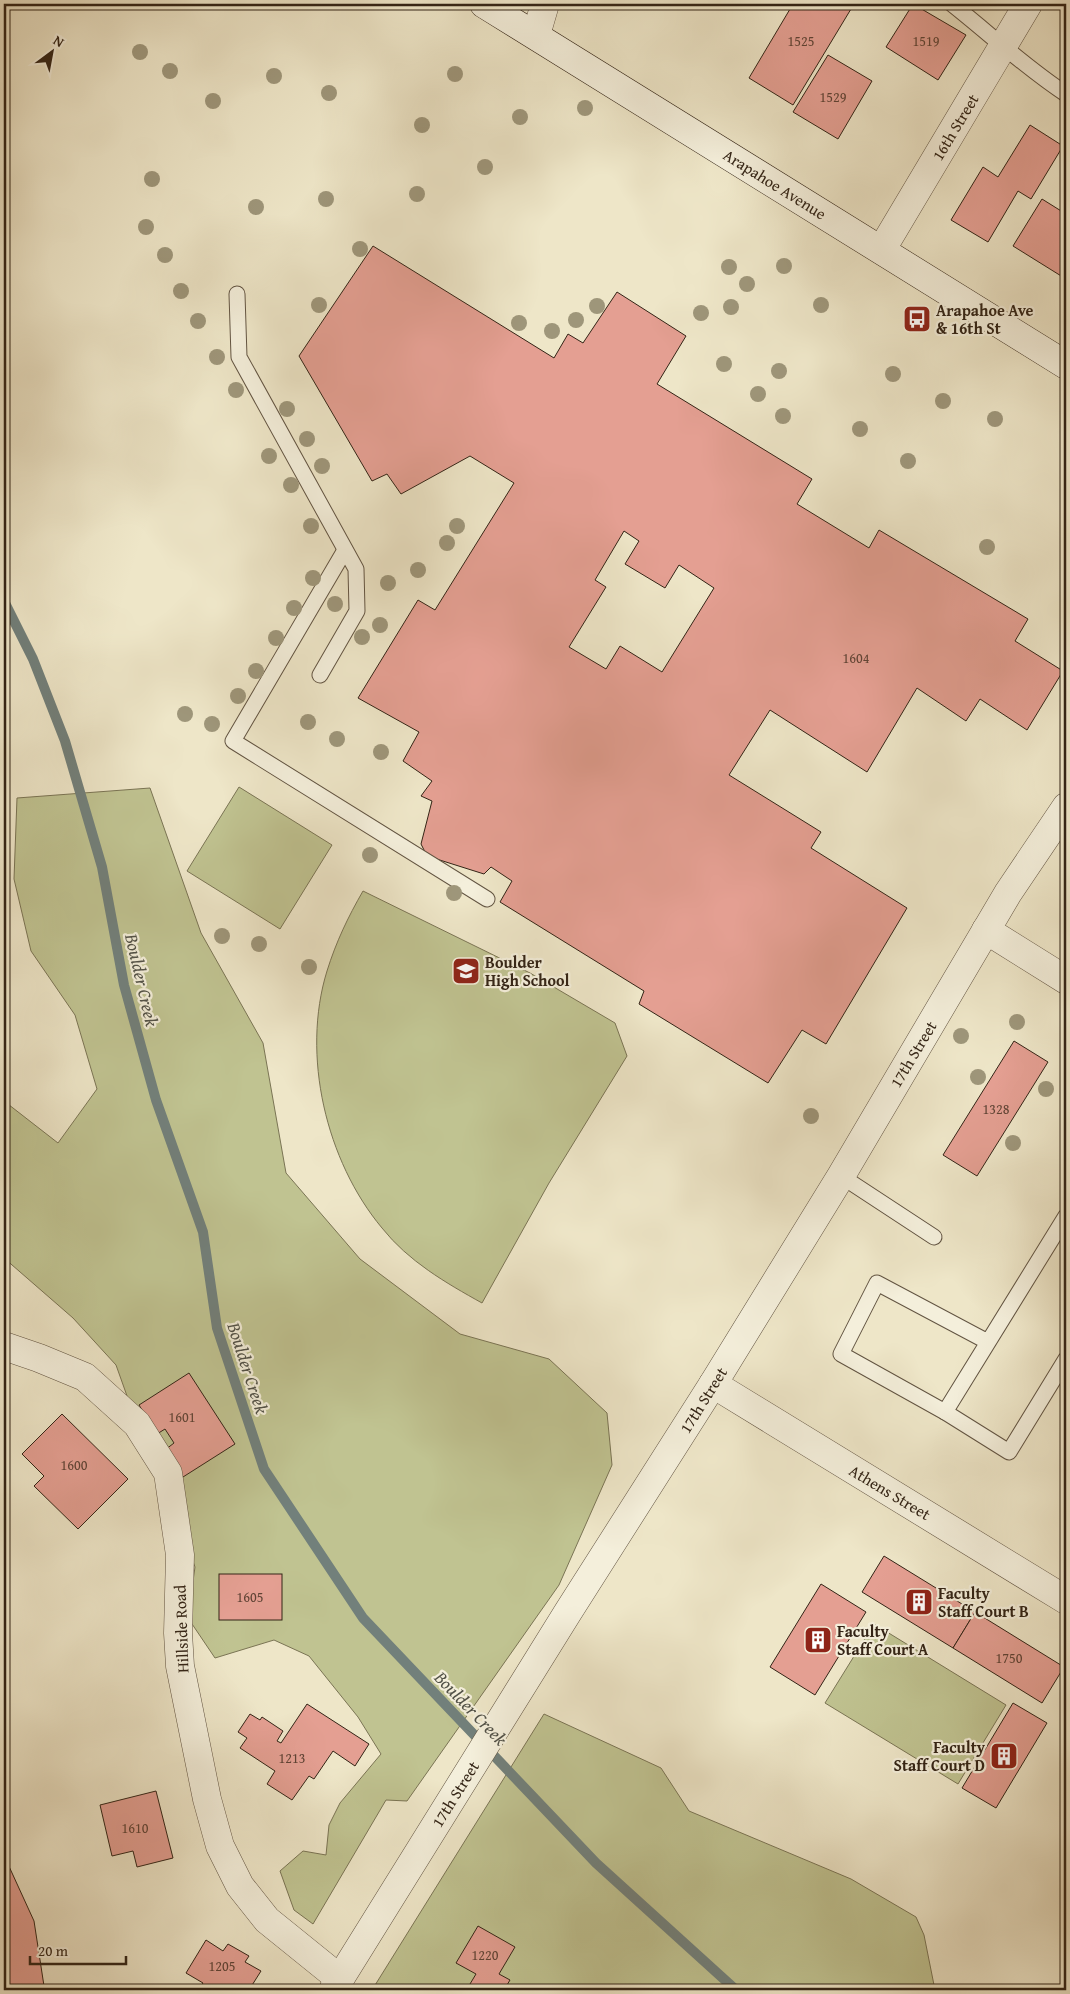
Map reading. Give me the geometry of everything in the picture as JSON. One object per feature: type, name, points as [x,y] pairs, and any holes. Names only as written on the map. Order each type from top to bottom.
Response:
[{"type":"street","name":"Arapahoe Avenue","points":[[484,4],[770,182],[882,249],[965,304],[1066,365]]},
{"type":"street","points":[[536,35],[546,4]]},
{"type":"street","name":"16th Street","points":[[882,249],[1028,4]]},
{"type":"street","name":"17th Street","points":[[337,1984],[841,1176],[1008,893],[1066,807]]},
{"type":"street","points":[[986,930],[1066,980]]},
{"type":"street","name":"Hillside Road","points":[[4,1346],[84,1377],[137,1424],[168,1473],[180,1556],[178,1633],[180,1666],[207,1799],[220,1846],[240,1886],[267,1920],[337,1984]]},
{"type":"street","name":"Athens Street","points":[[713,1384],[1066,1600]]},
{"type":"lane","points":[[952,4],[1039,77],[1066,94]]},
{"type":"lane","points":[[237,294],[239,358],[356,569],[357,611],[320,675]]},
{"type":"lane","points":[[345,550],[233,741],[487,899]]},
{"type":"lane","points":[[841,1176],[934,1237]]},
{"type":"lane","points":[[945,1412],[1066,1216]]},
{"type":"lane","points":[[988,1342],[877,1282],[841,1354],[945,1412],[1009,1452],[1066,1358]]},
{"type":"green space","points":[[239,787],[332,845],[280,929],[187,871]]},
{"type":"green space","points":[[150,788],[201,933],[263,1043],[286,1173],[360,1259],[460,1334],[549,1359],[607,1413],[612,1465],[559,1585],[407,1801],[386,1800],[313,1924],[294,1910],[280,1871],[303,1851],[326,1855],[329,1825],[340,1803],[381,1754],[358,1717],[309,1656],[274,1640],[215,1658],[188,1618],[195,1567],[173,1506],[137,1424],[116,1365],[73,1318],[4,1258],[4,1101],[58,1143],[97,1089],[75,1015],[31,951],[14,879],[17,798]]},
{"type":"green space","points":[[363,891],[530,973],[615,1023],[627,1056],[549,1183],[482,1303],[428,1270],[392,1240],[362,1201],[346,1171],[333,1139],[324,1106],[318,1072],[317,1037],[320,1003],[334,950],[347,920]]},
{"type":"green space","points":[[874,1624],[1006,1705],[958,1784],[825,1703]]},
{"type":"green space","points":[[544,1714],[661,1768],[689,1811],[851,1879],[916,1917],[924,1935],[935,1990],[372,1990]]},
{"type":"building","points":[[793,4],[854,4],[793,105],[749,78]]},
{"type":"building","points":[[913,4],[966,35],[938,80],[886,47]]},
{"type":"building","points":[[828,55],[872,81],[838,139],[793,112]]},
{"type":"building","points":[[1030,125],[1063,146],[1031,199],[1018,191],[988,242],[951,220],[983,167],[998,177]]},
{"type":"building","points":[[1042,199],[1066,214],[1066,279],[1013,246]]},
{"type":"building","points":[[373,246],[554,358],[568,334],[583,343],[617,292],[686,336],[657,384],[812,479],[797,504],[869,548],[879,530],[1028,619],[1015,641],[1063,671],[1027,730],[980,699],[966,721],[917,688],[867,772],[770,710],[729,775],[821,832],[811,848],[907,908],[826,1044],[802,1030],[768,1083],[639,1004],[644,991],[500,902],[512,881],[491,867],[484,874],[427,856],[421,844],[432,801],[421,796],[432,781],[403,761],[419,732],[358,698],[418,600],[435,610],[514,483],[470,456],[401,494],[387,474],[372,481],[299,356]],"holes":[[[624,531],[639,541],[625,564],[665,588],[679,565],[714,588],[662,672],[620,646],[606,669],[569,647],[606,587],[595,580]]]},
{"type":"building","points":[[1014,1041],[1048,1062],[977,1176],[943,1155]]},
{"type":"building","points":[[189,1373],[235,1444],[183,1477],[165,1450],[174,1443],[165,1429],[157,1434],[139,1405]]},
{"type":"building","points":[[62,1414],[128,1479],[78,1529],[34,1486],[44,1476],[22,1454]]},
{"type":"building","name":"Faculty Staff Court B","points":[[884,1556],[975,1612],[953,1648],[862,1592]]},
{"type":"building","points":[[219,1574],[282,1574],[282,1620],[219,1620]]},
{"type":"building","name":"Faculty Staff Court A","points":[[821,1584],[866,1612],[815,1695],[770,1667]]},
{"type":"building","points":[[975,1612],[1064,1667],[1042,1703],[953,1648]]},
{"type":"building","name":"Faculty Staff Court D","points":[[1013,1703],[1047,1723],[996,1808],[962,1788]]},
{"type":"building","points":[[307,1704],[369,1744],[355,1766],[333,1751],[314,1779],[309,1776],[292,1800],[267,1784],[275,1771],[240,1748],[247,1738],[238,1732],[250,1714],[260,1720],[262,1717],[283,1731],[277,1741],[281,1743]]},
{"type":"building","points":[[156,1791],[173,1858],[137,1867],[133,1851],[112,1856],[100,1805]]},
{"type":"building","points":[[7,1862],[34,1921],[44,1986],[26,1990],[4,1990],[4,1863]]},
{"type":"building","points":[[478,1926],[515,1947],[499,1974],[510,1980],[504,1990],[467,1989],[476,1974],[456,1963]]},
{"type":"building","points":[[206,1940],[223,1951],[228,1944],[249,1956],[245,1962],[261,1971],[249,1990],[198,1990],[203,1983],[186,1973]]},
{"type":"waterway","name":"Boulder Creek","points":[[4,601],[33,659],[65,741],[102,867],[124,985],[156,1100],[203,1232],[217,1328],[264,1469],[363,1618],[596,1863],[736,1990]]},
{"type":"place","name":"Arapahoe Ave & 16th St","points":[[917,319]]},
{"type":"place","name":"Boulder High School","points":[[466,971]]},
{"type":"place","name":"Faculty Staff Court B","points":[[919,1602]]},
{"type":"place","name":"Faculty Staff Court A","points":[[818,1640]]},
{"type":"place","name":"Faculty Staff Court D","points":[[1004,1756]]}]
